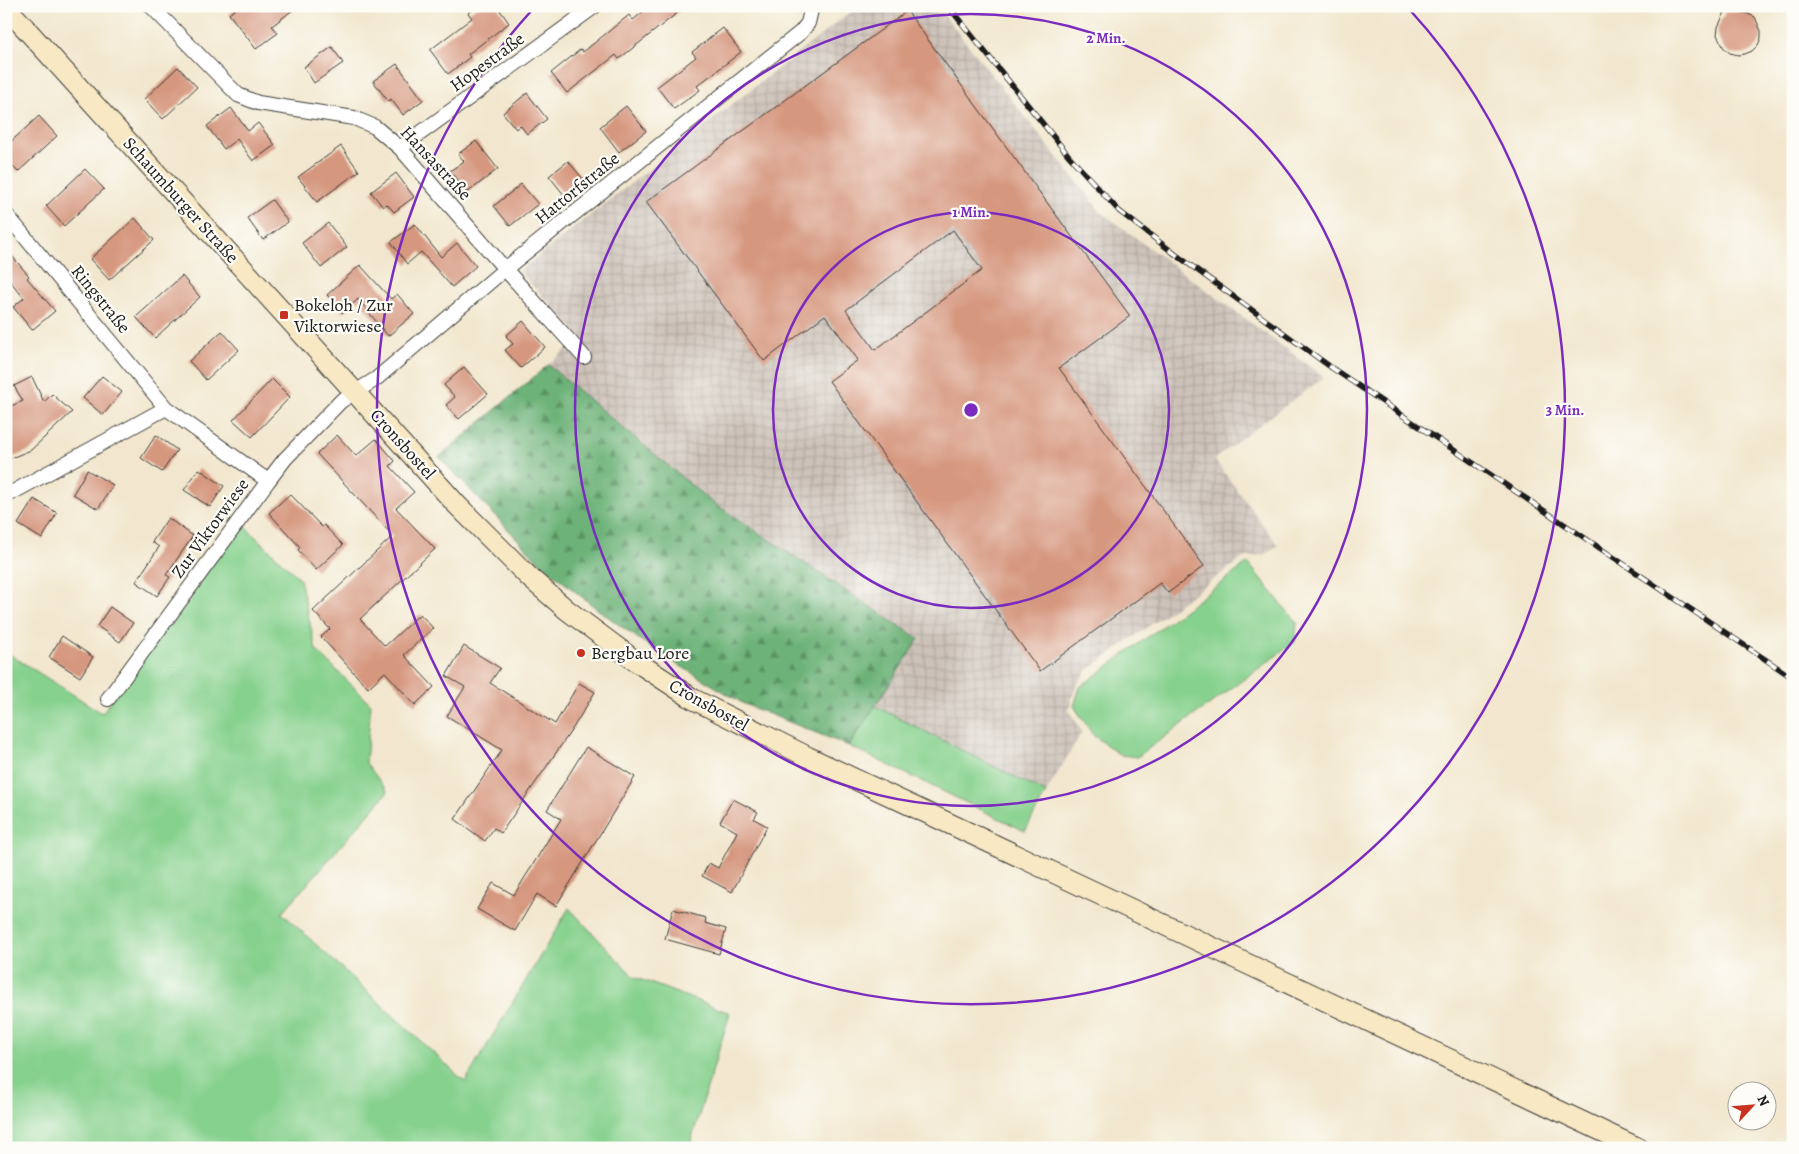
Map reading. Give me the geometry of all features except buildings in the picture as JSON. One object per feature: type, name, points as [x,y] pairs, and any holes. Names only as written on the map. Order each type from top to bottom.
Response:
[{"type":"street","name":"Hansastraße","points":[[151,6],[238,95],[258,103],[354,118],[375,127],[400,148],[584,357]]},
{"type":"street","name":"Hopestraße","points":[[400,148],[595,6]]},
{"type":"street","name":"Hattorfstraße","points":[[355,393],[376,379],[505,269],[802,32],[808,23],[812,6]]},
{"type":"street","name":"Schaumburger Straße","points":[[6,7],[355,393]]},
{"type":"street","name":"Ringstraße","points":[[6,214],[166,408],[268,481]]},
{"type":"street","name":"Zur Viktorwiese","points":[[108,699],[285,459],[341,401],[355,393]]},
{"type":"street","name":"Cronsbostel","points":[[355,393],[497,547],[566,610],[634,660],[693,699],[1028,861],[1638,1148]]},
{"type":"street","points":[[6,496],[166,408]]},
{"type":"shaded area","points":[[858,6],[937,6],[1101,212],[1324,377],[1214,459],[1278,545],[1265,554],[1243,558],[1088,670],[1075,688],[1069,710],[1082,732],[1046,793],[875,706],[919,639],[709,500],[548,365],[581,337],[519,271]]},
{"type":"green space","points":[[548,365],[709,500],[919,639],[849,746],[744,704],[657,652],[597,609],[541,564],[439,457]]},
{"type":"green space","points":[[242,524],[300,579],[316,650],[371,704],[366,763],[388,792],[282,913],[465,1082],[569,908],[634,977],[730,1013],[689,1148],[6,1148],[6,652],[102,713]]},
{"type":"green space","points":[[1248,563],[1297,623],[1295,642],[1137,757],[1120,755],[1093,735],[1074,706],[1080,687]]},
{"type":"green space","points":[[875,706],[1046,793],[1025,831],[849,746]]},
{"type":"railway","points":[[948,6],[1069,156],[1119,211],[1332,368],[1793,678]]},
{"type":"place","name":"Bokeloh / Zur Viktorwiese","points":[[284,315]]},
{"type":"place","name":"Bergbau Lore","points":[[581,653]]}]
